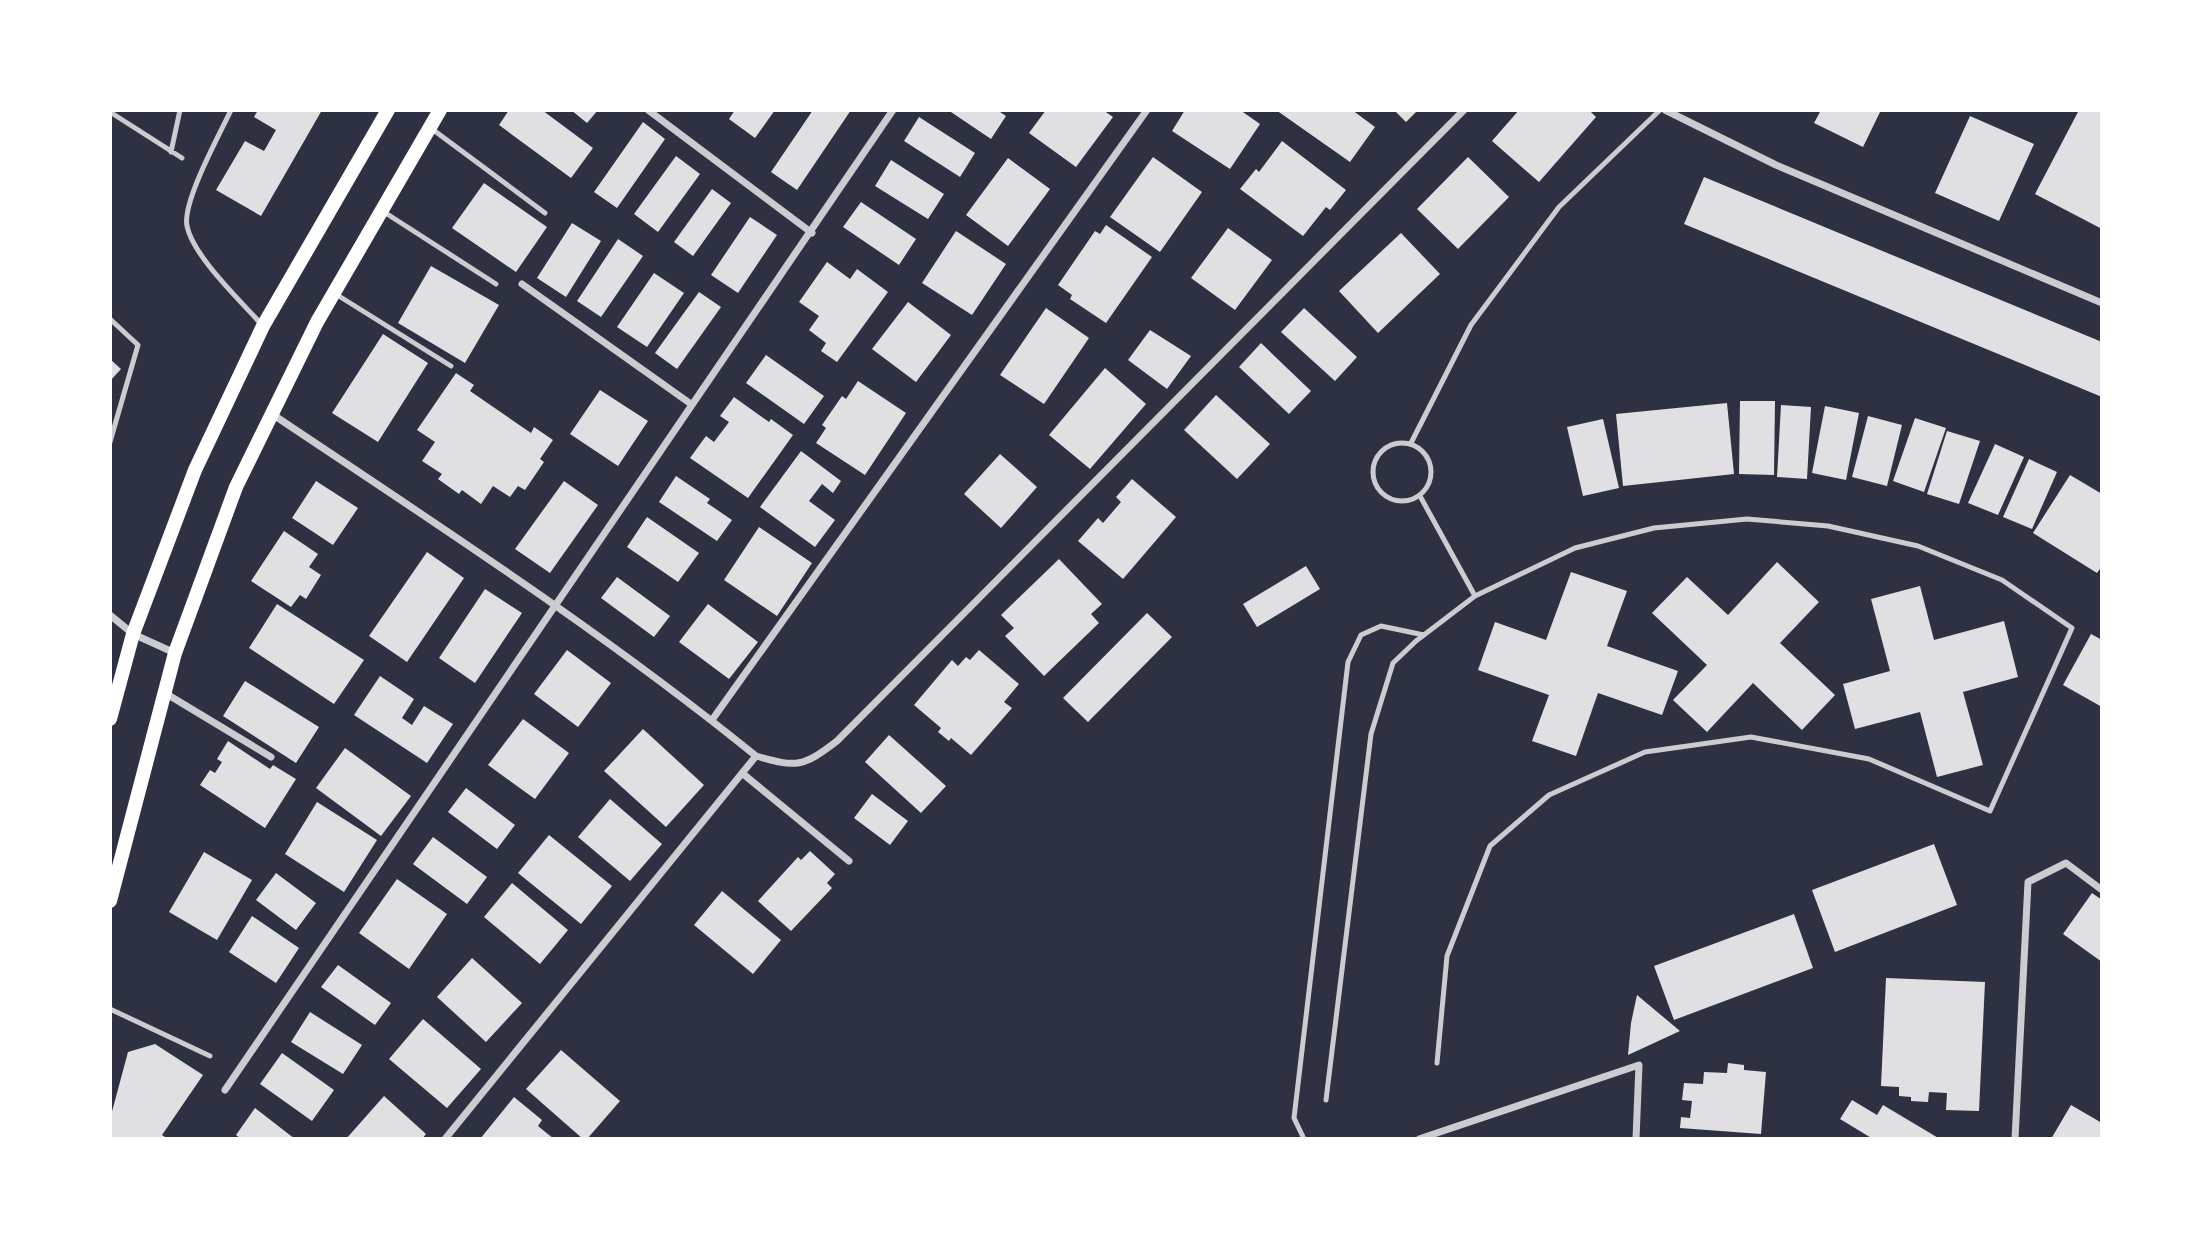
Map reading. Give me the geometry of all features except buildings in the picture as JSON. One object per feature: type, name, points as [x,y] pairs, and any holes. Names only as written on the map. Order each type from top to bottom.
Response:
[{"type":"main road","points":[[110,719],[133,634],[195,470],[263,327],[388,110]]},
{"type":"main road","points":[[110,901],[175,653],[236,487],[317,322],[440,110]]},
{"type":"street","points":[[648,110],[812,233]]},
{"type":"street","points":[[225,1090],[691,404],[812,233],[893,110]]},
{"type":"street","points":[[712,720],[1147,110]]},
{"type":"street","points":[[272,414],[555,604],[712,720],[756,756],[787,765],[814,758],[838,741],[1464,110]]},
{"type":"street","points":[[1662,110],[1776,165],[2102,303]]},
{"type":"street","points":[[522,284],[691,404]]},
{"type":"street","points":[[110,615],[133,634],[175,653]]},
{"type":"street","points":[[164,693],[271,757]]},
{"type":"street","points":[[445,1139],[756,756]]},
{"type":"street","points":[[742,773],[849,861]]},
{"type":"street","points":[[2015,1139],[2028,882],[2066,863],[2102,890]]},
{"type":"street","points":[[1419,1139],[1639,1065],[1636,1139]]},
{"type":"lane","points":[[171,152],[180,110]]},
{"type":"lane","points":[[231,110],[201,172],[186,223],[193,245],[263,327]]},
{"type":"lane","points":[[1411,443],[1471,325],[1559,208],[1662,110]]},
{"type":"lane","points":[[110,112],[182,158]]},
{"type":"lane","points":[[430,127],[545,213]]},
{"type":"lane","points":[[382,210],[496,284]]},
{"type":"lane","points":[[334,293],[451,366]]},
{"type":"lane","points":[[110,319],[138,345],[110,442]]},
{"type":"lane","points":[[1398,443],[1411,443],[1422,450],[1430,460],[1432,473],[1428,486],[1419,496],[1407,501],[1394,500],[1382,494],[1375,483],[1373,470],[1377,457],[1385,448],[1398,443]]},
{"type":"lane","points":[[1419,496],[1475,596]]},
{"type":"lane","points":[[1326,1100],[1371,734],[1393,663],[1475,596],[1575,548],[1654,528],[1747,519],[1828,526],[1918,546],[2002,580],[2072,628],[1990,811],[1869,759],[1751,737],[1645,752],[1549,795],[1490,846],[1447,956],[1437,1063]]},
{"type":"lane","points":[[1304,1139],[1294,1118],[1348,662],[1361,635],[1381,626],[1424,635]]},
{"type":"lane","points":[[110,1009],[210,1056]]}]
